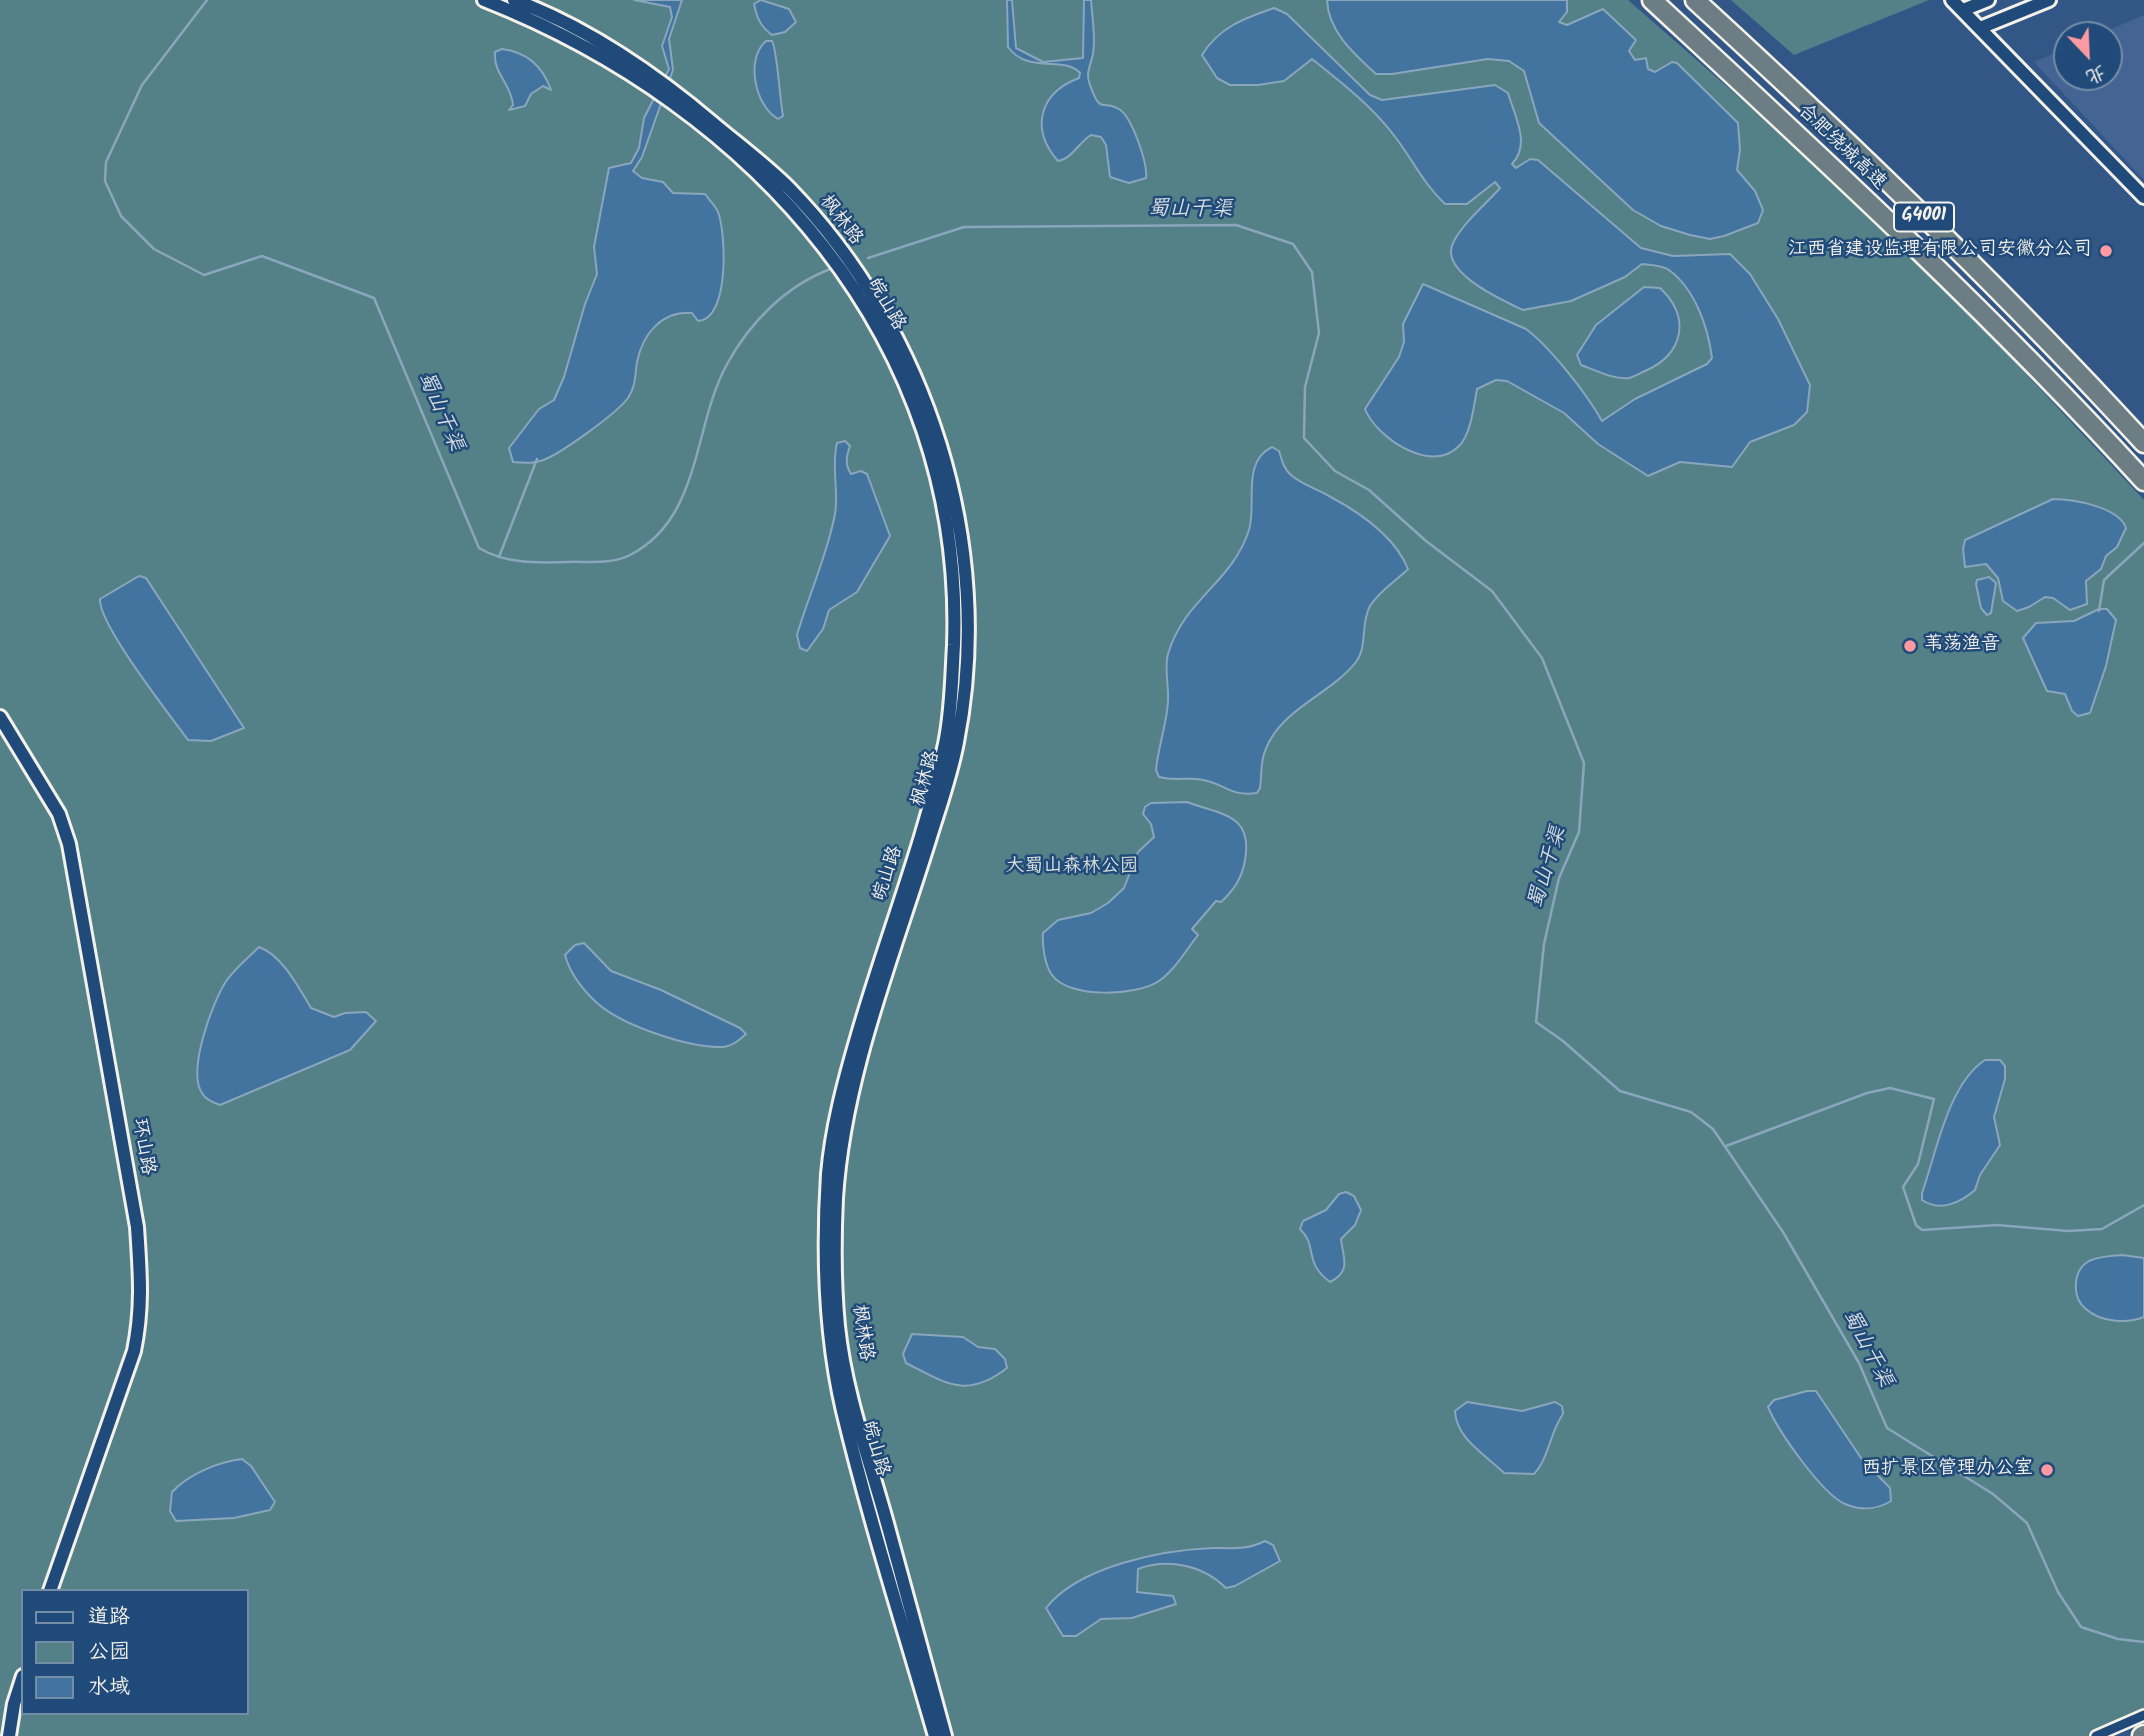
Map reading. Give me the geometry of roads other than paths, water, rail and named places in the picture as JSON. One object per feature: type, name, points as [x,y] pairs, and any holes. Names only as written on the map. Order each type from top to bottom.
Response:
[{"type":"highway","name":"合肥绕城高速","points":[[1652,0],[1809,145],[2048,376],[2144,481]]},
{"type":"highway","name":"合肥绕城高速","points":[[1695,0],[1844,137],[2065,357],[2144,443]]},
{"type":"main road","name":"枫林路","points":[[484,0],[570,37],[645,77]]},
{"type":"main road","name":"枫林路","points":[[514,0],[536,8],[606,45],[788,187],[835,243],[885,315],[928,406],[944,453],[958,517],[966,598],[965,665],[958,740],[855,1078],[836,1195],[835,1268],[838,1328],[851,1392],[944,1736]]},
{"type":"main road","points":[[1952,0],[2144,197]]},
{"type":"main road","points":[[1963,10],[1988,0]]},
{"type":"main road","points":[[1980,28],[2049,0]]},
{"type":"main road","name":"皖山路","points":[[675,98],[779,193],[822,240],[856,292],[902,375],[925,429],[946,513],[956,600],[949,722],[925,825],[868,1000],[841,1097],[828,1170],[826,1246],[830,1331],[842,1408],[935,1736]]},
{"type":"main road","name":"环山路","points":[[0,717],[59,814],[69,844],[136,1227],[142,1286],[142,1314],[134,1351],[51,1589]]},
{"type":"main road","points":[[9,1736],[21,1682]]},
{"type":"street","points":[[2096,1736],[2144,1715]]},
{"type":"water","points":[[634,0],[682,0],[669,39],[673,70],[642,157],[633,171],[642,178],[663,182],[673,193],[705,194],[714,205],[723,238],[720,291],[716,306],[708,317],[698,321],[692,313],[681,313],[663,320],[649,333],[640,351],[631,394],[612,414],[548,458],[533,463],[513,462],[509,448],[539,409],[554,400],[564,377],[585,304],[597,274],[594,247],[609,168],[631,163],[639,148],[644,118],[669,69],[662,46],[672,17],[670,7]]},
{"type":"water","points":[[761,0],[789,9],[796,22],[785,32],[772,35],[762,25],[756,13],[754,4]]},
{"type":"water","points":[[1007,0],[1012,0],[1016,48],[1043,62],[1083,58],[1084,0],[1091,0],[1094,41],[1089,81],[1100,104],[1119,109],[1129,121],[1142,152],[1146,178],[1129,183],[1110,177],[1106,145],[1101,137],[1091,135],[1067,157],[1058,161],[1044,137],[1043,113],[1047,102],[1055,93],[1079,78],[1080,73],[1065,65],[1026,60],[1008,47]]},
{"type":"water","points":[[1327,0],[1567,0],[1567,12],[1559,22],[1567,25],[1603,9],[1636,40],[1629,51],[1635,60],[1646,58],[1648,69],[1655,72],[1672,62],[1677,63],[1738,123],[1740,150],[1737,170],[1755,191],[1763,210],[1758,223],[1710,239],[1661,226],[1633,210],[1539,123],[1524,71],[1509,61],[1488,59],[1392,74],[1376,74],[1337,32],[1328,11]]},
{"type":"water","points":[[1274,8],[1287,14],[1370,95],[1382,100],[1495,85],[1508,93],[1520,130],[1520,148],[1512,164],[1516,168],[1530,159],[1538,160],[1641,248],[1673,256],[1730,254],[1750,274],[1778,319],[1810,385],[1807,412],[1794,425],[1750,442],[1732,467],[1680,462],[1648,476],[1598,444],[1564,413],[1507,381],[1496,380],[1477,389],[1463,441],[1447,454],[1420,454],[1392,441],[1380,431],[1365,409],[1399,357],[1404,342],[1403,324],[1423,284],[1526,329],[1567,372],[1602,421],[1635,399],[1707,364],[1712,358],[1707,334],[1699,309],[1686,287],[1669,270],[1659,266],[1642,264],[1625,277],[1571,301],[1523,310],[1474,283],[1454,263],[1451,252],[1463,227],[1500,188],[1495,182],[1467,204],[1445,204],[1377,116],[1312,59],[1284,81],[1230,85],[1217,78],[1202,55],[1209,45],[1225,30]]},
{"type":"water","points":[[766,41],[772,41],[775,54],[783,116],[778,119],[763,104],[756,82],[756,59]]},
{"type":"water","points":[[502,49],[519,53],[533,62],[551,90],[543,86],[531,94],[525,106],[509,110],[513,105],[512,97],[495,60],[495,52]]},
{"type":"water","points":[[1644,287],[1660,288],[1676,311],[1679,334],[1668,355],[1658,364],[1629,378],[1611,376],[1581,365],[1577,355],[1596,325]]},
{"type":"water","points":[[845,441],[850,446],[847,461],[849,471],[851,474],[861,471],[867,474],[890,536],[857,592],[829,610],[823,629],[807,651],[800,648],[797,635],[832,530],[836,505],[835,452],[837,443]]},
{"type":"water","points":[[1272,447],[1279,451],[1284,467],[1295,478],[1340,502],[1375,526],[1394,546],[1408,569],[1370,606],[1365,620],[1362,649],[1356,662],[1333,684],[1294,713],[1272,736],[1263,756],[1260,788],[1257,793],[1234,792],[1203,780],[1159,777],[1156,770],[1167,710],[1168,654],[1185,619],[1241,548],[1251,520],[1252,484],[1256,463],[1262,454]]},
{"type":"water","points":[[2053,499],[2083,503],[2105,510],[2122,521],[2126,528],[2117,547],[2106,556],[2101,569],[2086,581],[2087,604],[2070,610],[2053,598],[2045,597],[2017,611],[2003,601],[1998,578],[1986,564],[1965,567],[1965,540]]},
{"type":"water","points":[[139,576],[146,578],[244,728],[211,741],[188,740],[136,670],[110,628],[100,599]]},
{"type":"water","points":[[1989,577],[1996,583],[1991,613],[1987,615],[1981,608],[1976,584],[1977,580]]},
{"type":"water","points":[[2099,609],[2107,609],[2116,620],[2106,666],[2090,713],[2078,716],[2072,711],[2065,694],[2047,691],[2023,638],[2036,623],[2074,621]]},
{"type":"water","points":[[1187,802],[1223,814],[1239,825],[1244,833],[1245,860],[1234,888],[1221,902],[1216,901],[1192,929],[1198,935],[1175,966],[1159,981],[1135,990],[1104,993],[1073,988],[1061,983],[1052,975],[1048,966],[1043,933],[1058,920],[1091,913],[1108,903],[1124,888],[1138,852],[1154,837],[1151,824],[1143,814],[1145,807],[1151,803]]},
{"type":"water","points":[[584,943],[611,971],[661,990],[740,1028],[746,1034],[723,1047],[693,1044],[657,1034],[608,1012],[578,981],[565,955],[575,945]]},
{"type":"water","points":[[259,947],[282,965],[311,1008],[334,1017],[345,1013],[366,1012],[376,1021],[350,1050],[220,1105],[202,1093],[198,1083],[199,1054],[214,1006],[225,983]]},
{"type":"water","points":[[1985,1060],[2000,1060],[2005,1066],[2005,1079],[1994,1117],[2000,1145],[1980,1175],[1975,1190],[1950,1204],[1929,1204],[1922,1200],[1922,1193],[1952,1102],[1972,1071]]},
{"type":"water","points":[[1346,1192],[1354,1196],[1361,1210],[1355,1225],[1341,1239],[1344,1269],[1330,1282],[1316,1268],[1308,1242],[1300,1229],[1303,1221],[1326,1210],[1339,1194]]},
{"type":"water","points":[[2122,1255],[2144,1258],[2144,1317],[2122,1321],[2099,1317],[2081,1304],[2076,1291],[2077,1277],[2089,1261]]},
{"type":"water","points":[[912,1334],[963,1337],[978,1347],[995,1349],[1005,1359],[1007,1368],[993,1378],[968,1386],[945,1382],[906,1363],[903,1354]]},
{"type":"water","points":[[1816,1391],[1861,1458],[1890,1488],[1891,1501],[1869,1508],[1845,1504],[1825,1488],[1802,1461],[1768,1407],[1774,1400]]},
{"type":"water","points":[[1467,1402],[1522,1411],[1555,1402],[1562,1406],[1563,1414],[1534,1474],[1504,1473],[1473,1446],[1461,1430],[1455,1411]]},
{"type":"water","points":[[242,1459],[251,1466],[275,1502],[270,1510],[234,1518],[176,1521],[170,1511],[172,1492],[204,1470]]},
{"type":"water","points":[[1265,1541],[1273,1545],[1280,1561],[1235,1586],[1226,1588],[1207,1574],[1185,1566],[1161,1564],[1138,1569],[1137,1592],[1173,1596],[1176,1604],[1132,1618],[1101,1619],[1076,1636],[1063,1636],[1046,1608],[1061,1593],[1079,1581],[1123,1563],[1170,1552],[1246,1547]]},
{"type":"waterway","name":"蜀山干渠","points":[[207,0],[142,85],[106,162],[105,181],[121,216],[154,249],[204,275],[262,256],[374,298],[479,548],[489,553],[511,560],[533,562],[607,561],[630,555],[653,539],[670,519],[683,496],[715,390],[735,350],[758,321],[785,295],[800,284],[833,268]]},
{"type":"waterway","name":"蜀山干渠","points":[[868,258],[964,227],[1236,225],[1293,244],[1312,272],[1319,333],[1305,387],[1304,438],[1335,471],[1369,490],[1426,541],[1492,591],[1542,658],[1584,763],[1579,832],[1559,878],[1544,944],[1536,1022],[1563,1041],[1620,1091],[1691,1112],[1713,1129],[1783,1232],[1859,1363],[1887,1428],[1993,1494],[2027,1523],[2058,1592],[2081,1627],[2118,1639],[2144,1642]]},
{"type":"waterway","points":[[499,557],[537,459]]},
{"type":"waterway","points":[[2099,611],[2104,580],[2144,543]]},
{"type":"waterway","points":[[1726,1146],[1867,1093],[1890,1088],[1934,1099],[1918,1164],[1903,1187],[1916,1225],[1922,1230],[1997,1225],[2068,1231],[2102,1229],[2144,1205]]},
{"type":"place","name":"江西省建设监理有限公司安徽分公司","points":[[2106,251]]},
{"type":"place","name":"苇荡渔音","points":[[1910,646]]},
{"type":"place","name":"西扩景区管理办公室","points":[[2047,1470]]},
{"type":"park label","name":"大蜀山森林公园","points":[[1072,868]]}]
